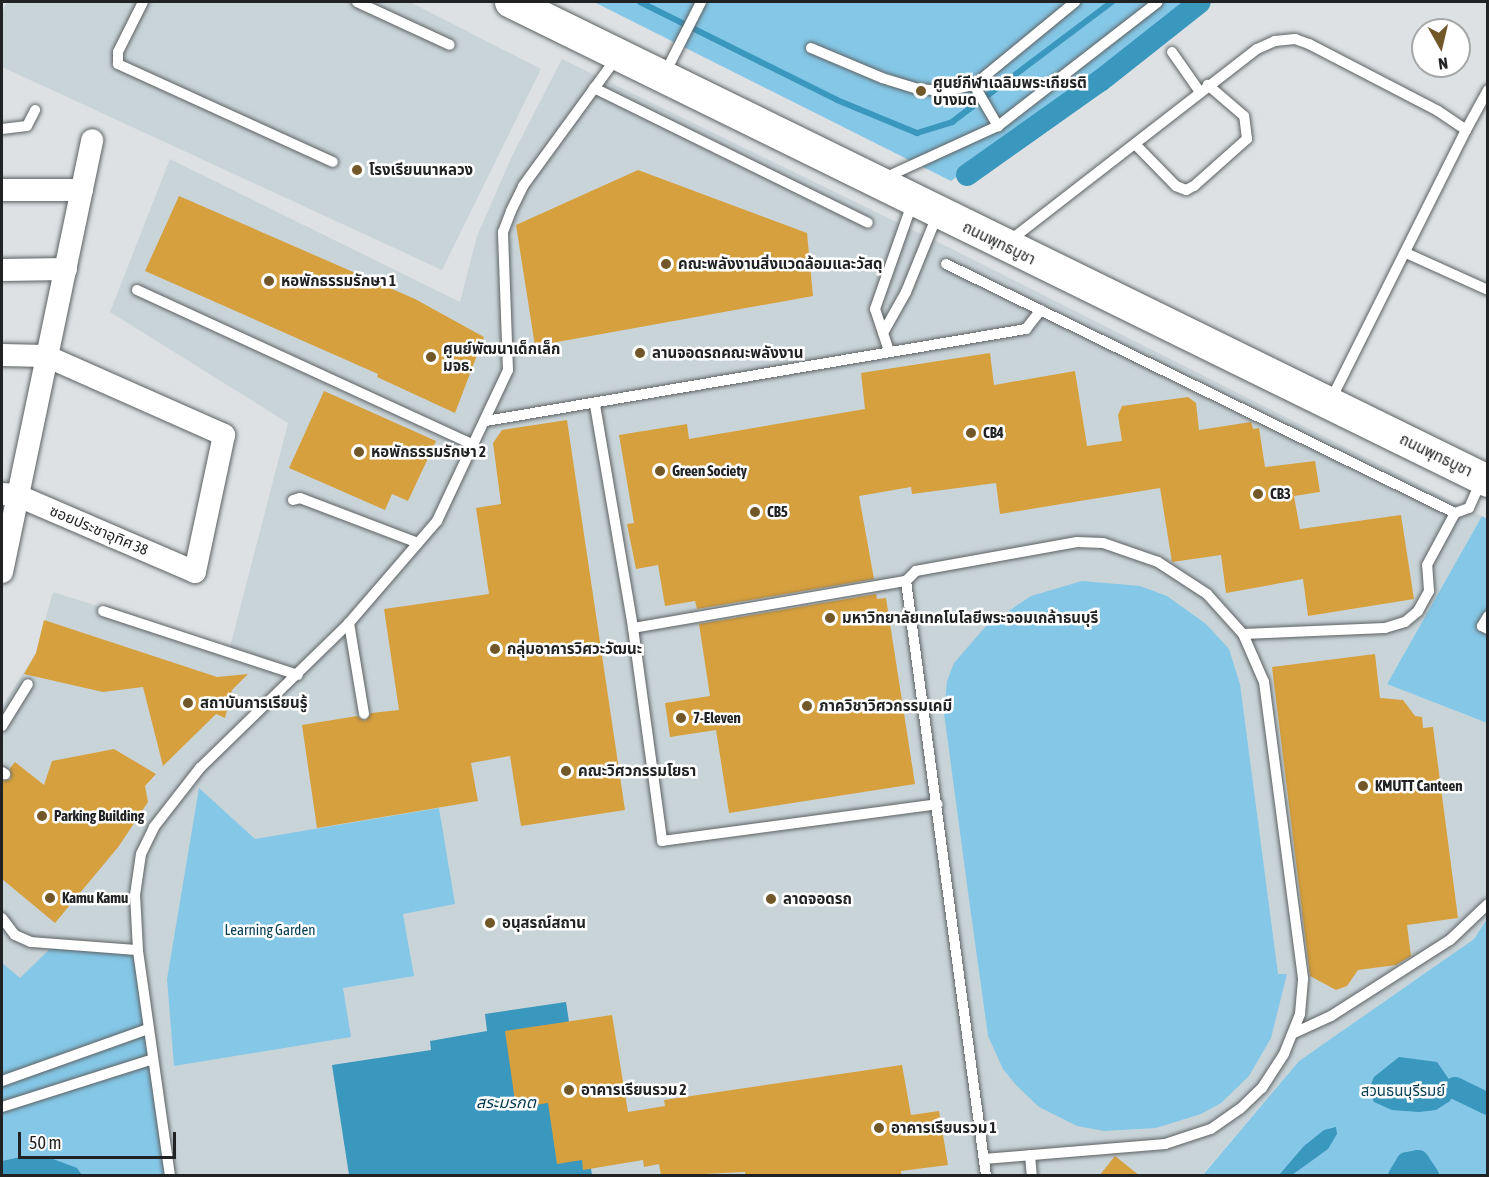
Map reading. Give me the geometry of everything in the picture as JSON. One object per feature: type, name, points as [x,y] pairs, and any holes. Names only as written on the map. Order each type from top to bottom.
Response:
[{"type":"main road","name":"ถนนพุทธบูชา","points":[[511,2],[664,75],[925,207],[1485,480]]},
{"type":"street","points":[[2,572],[9,495],[46,356],[92,140]]},
{"type":"street","points":[[2,190],[82,190]]},
{"type":"street","points":[[2,270],[66,269]]},
{"type":"street","points":[[2,355],[46,356]]},
{"type":"street","name":"ซอยประชาอุทิศ 38","points":[[9,495],[195,572],[224,435],[46,356]]},
{"type":"lane","points":[[143,2],[118,52],[117,64],[333,162]]},
{"type":"lane","points":[[357,2],[450,45]]},
{"type":"lane","points":[[812,48],[918,89],[945,90],[974,85],[1075,2]]},
{"type":"lane","points":[[875,182],[998,126],[1158,2]]},
{"type":"lane","points":[[664,75],[685,40],[701,5]]},
{"type":"lane","points":[[1004,245],[1044,210],[1257,49],[1275,41],[1295,39],[1438,111],[1466,130]]},
{"type":"lane","points":[[1134,144],[1176,186],[1186,190],[1194,186],[1246,139],[1244,116],[1204,89],[1172,52]]},
{"type":"lane","points":[[170,1176],[138,950],[136,876],[141,854],[154,827],[200,768],[349,623],[437,521],[508,370],[503,232],[523,186],[619,53]]},
{"type":"lane","points":[[974,85],[998,126]]},
{"type":"lane","points":[[594,88],[868,223]]},
{"type":"lane","points":[[1329,403],[1488,90]]},
{"type":"lane","points":[[2,129],[21,129],[31,123],[35,110]]},
{"type":"lane","points":[[883,333],[906,292],[925,207]]},
{"type":"lane","points":[[889,351],[875,309],[925,207]]},
{"type":"lane","points":[[1406,253],[1488,290]]},
{"type":"lane","points":[[946,264],[1455,513]]},
{"type":"lane","points":[[137,290],[472,444]]},
{"type":"lane","points":[[486,421],[595,405],[889,351],[1026,329],[1041,310]]},
{"type":"lane","points":[[595,405],[633,628],[662,842],[938,804]]},
{"type":"lane","points":[[1243,634],[1385,628],[1405,622],[1418,611],[1429,591],[1427,565],[1455,513],[1468,508],[1485,480]]},
{"type":"lane","points":[[293,500],[300,498],[418,543]]},
{"type":"lane","points":[[633,628],[906,581],[916,571],[1077,542],[1103,543],[1166,567],[1207,594],[1243,634],[1264,682],[1303,978],[1300,1014],[1294,1033],[1262,1088],[1211,1129],[1166,1144],[984,1159]]},
{"type":"lane","points":[[906,581],[987,1176]]},
{"type":"lane","points":[[103,611],[298,675]]},
{"type":"lane","points":[[1488,616],[1482,626],[1488,629]]},
{"type":"lane","points":[[349,623],[364,714]]},
{"type":"lane","points":[[2,726],[28,684]]},
{"type":"lane","points":[[1294,1033],[1331,1016],[1450,940],[1488,904]]},
{"type":"lane","points":[[2,918],[15,934],[31,942],[138,950]]},
{"type":"lane","points":[[2,1081],[148,1029]]},
{"type":"lane","points":[[2,1107],[153,1059]]},
{"type":"lane","points":[[1030,1155],[1032,1176]]},
{"type":"shaded area","name":"โรงเรียนนาหลวง","points":[[7,2],[410,2],[541,69],[442,270],[2,67],[2,12]]},
{"type":"shaded area","name":"มหาวิทยาลัยเทคโนโลยีพระจอมเกล้าธนบุรี","points":[[562,59],[950,248],[1482,516],[1387,684],[1487,723],[1487,919],[1474,939],[1299,1061],[1202,1175],[2,1176],[2,707],[36,653],[53,592],[230,647],[288,423],[110,312],[170,159],[460,302],[477,236],[513,154]]},
{"type":"green space","name":"ศูนย์กีฬาเฉลิมพระเกียรติ บางมด","points":[[594,2],[1188,2],[951,181]]},
{"type":"green space","points":[[1482,516],[1487,519],[1487,723],[1387,684]]},
{"type":"green space","points":[[1082,581],[1140,586],[1167,596],[1206,624],[1229,649],[1240,684],[1278,974],[1287,974],[1271,1038],[1249,1076],[1221,1103],[1201,1114],[1156,1128],[1104,1131],[1077,1126],[1039,1107],[1003,1069],[988,1036],[968,892],[944,713],[947,681],[954,663],[986,626],[1031,596]]},
{"type":"green space","name":"Learning Garden","points":[[199,788],[255,839],[439,808],[455,904],[403,914],[414,976],[343,988],[351,1037],[174,1066],[167,979]]},
{"type":"green space","name":"สวนธนบุรีรมย์","points":[[1487,919],[1487,1175],[1202,1176],[1299,1061],[1474,939]]},
{"type":"green space","points":[[55,944],[138,950],[170,1175],[82,1175],[77,1168],[20,1157],[2,1161],[2,963],[20,978]]},
{"type":"water","name":"สระมรกต","points":[[566,1002],[592,1175],[349,1175],[332,1065],[431,1050],[430,1041],[487,1031],[485,1014]]},
{"type":"water","points":[[1399,1057],[1437,1062],[1455,1088],[1450,1101],[1436,1110],[1419,1112],[1392,1110],[1374,1102],[1369,1089],[1374,1077]]},
{"type":"water","points":[[1336,1127],[1337,1134],[1328,1149],[1292,1175],[1279,1175],[1304,1146],[1324,1130]]},
{"type":"water","points":[[20,1157],[53,1159],[77,1168],[82,1175],[2,1175],[2,1161]]},
{"type":"building","name":"คณะพลังงานสิ่งแวดล้อมและวัสดุ","points":[[638,170],[807,233],[813,296],[535,346],[516,225]]},
{"type":"building","name":"หอพักธรรมรักษา 1","points":[[179,196],[415,299],[484,337],[455,413],[377,377],[378,374],[145,271]]},
{"type":"building","points":[[990,353],[994,385],[1075,371],[1087,446],[1122,441],[1118,415],[1122,406],[1188,397],[1196,403],[1199,430],[1251,422],[1253,429],[1259,428],[1265,467],[1315,461],[1320,492],[1294,496],[1300,529],[1401,515],[1414,599],[1308,616],[1303,579],[1226,593],[1221,555],[1172,562],[1160,488],[1000,514],[996,483],[912,494],[911,487],[859,496],[874,579],[697,609],[695,601],[665,606],[658,565],[636,569],[627,524],[634,523],[619,435],[687,424],[689,439],[865,409],[861,373]]},
{"type":"building","name":"หอพักธรรมรักษา 2","points":[[324,391],[436,441],[408,501],[392,494],[385,510],[289,468]]},
{"type":"building","points":[[567,420],[625,810],[521,826],[510,756],[471,763],[478,801],[317,828],[302,725],[357,716],[365,721],[371,713],[399,710],[384,609],[489,594],[476,508],[501,504],[493,443],[502,430]]},
{"type":"building","name":"ภาควิชาวิศวกรรมเคมี","points":[[876,594],[877,599],[886,598],[915,784],[729,813],[716,730],[670,737],[665,703],[710,696],[699,624]]},
{"type":"building","name":"สถาบันการเรียนรู้","points":[[44,620],[217,677],[248,674],[232,690],[225,718],[216,714],[163,766],[143,687],[103,692],[24,674],[36,653]]},
{"type":"building","name":"KMUTT Canteen","points":[[1375,654],[1380,698],[1403,700],[1415,716],[1422,717],[1423,728],[1433,727],[1458,918],[1407,925],[1411,956],[1396,965],[1358,970],[1347,986],[1336,990],[1310,976],[1272,667]]},
{"type":"building","name":"Parking Building","points":[[114,749],[156,774],[145,786],[148,802],[119,846],[55,923],[2,879],[2,781],[11,779],[10,768],[15,762],[44,785],[52,761]]},
{"type":"building","name":"อาคารเรียนรวม 2","points":[[612,1015],[628,1112],[665,1106],[664,1100],[902,1065],[911,1115],[939,1111],[948,1165],[901,1171],[901,1176],[745,1176],[745,1172],[661,1176],[659,1164],[644,1167],[643,1160],[583,1170],[582,1160],[557,1164],[548,1103],[516,1108],[505,1031]]},
{"type":"building","points":[[1115,1156],[1140,1176],[1099,1176]]},
{"type":"waterway","points":[[640,2],[837,100],[917,133],[952,122],[1112,2]]},
{"type":"waterway","points":[[967,175],[1100,81],[1200,2]]},
{"type":"waterway","points":[[1455,1088],[1488,1104]]},
{"type":"waterway","points":[[1399,1176],[1407,1163],[1418,1161],[1428,1176]]},
{"type":"place","name":"ศูนย์กีฬาเฉลิมพระเกียรติ บางมด","points":[[921,91]]},
{"type":"place","name":"โรงเรียนนาหลวง","points":[[357,170]]},
{"type":"place","name":"คณะพลังงานสิ่งแวดล้อมและวัสดุ","points":[[666,264]]},
{"type":"place","name":"หอพักธรรมรักษา 1","points":[[269,281]]},
{"type":"place","name":"ลานจอดรถคณะพลังงาน","points":[[640,353]]},
{"type":"place","name":"ศูนย์พัฒนาเด็กเล็ก มจธ.","points":[[431,357]]},
{"type":"place","name":"CB4","points":[[971,433]]},
{"type":"place","name":"หอพักธรรมรักษา 2","points":[[359,452]]},
{"type":"place","name":"Green Society","points":[[660,471]]},
{"type":"place","name":"CB3","points":[[1258,494]]},
{"type":"place","name":"CB5","points":[[755,512]]},
{"type":"place","name":"มหาวิทยาลัยเทคโนโลยีพระจอมเกล้าธนบุรี","points":[[830,618]]},
{"type":"place","name":"กลุ่มอาคารวิศวะวัฒนะ","points":[[495,649]]},
{"type":"place","name":"สถาบันการเรียนรู้","points":[[188,703]]},
{"type":"place","name":"ภาควิชาวิศวกรรมเคมี","points":[[807,706]]},
{"type":"place","name":"7-Eleven","points":[[681,718]]},
{"type":"place","name":"คณะวิศวกรรมโยธา","points":[[566,771]]},
{"type":"place","name":"KMUTT Canteen","points":[[1363,786]]},
{"type":"place","name":"Parking Building","points":[[42,816]]},
{"type":"place","name":"Kamu Kamu","points":[[50,898]]},
{"type":"place","name":"ลาดจอดรถ","points":[[771,899]]},
{"type":"place","name":"อนุสรณ์สถาน","points":[[490,923]]},
{"type":"place","name":"อาคารเรียนรวม 2","points":[[569,1090]]},
{"type":"place","name":"อาคารเรียนรวม 1","points":[[879,1128]]}]
